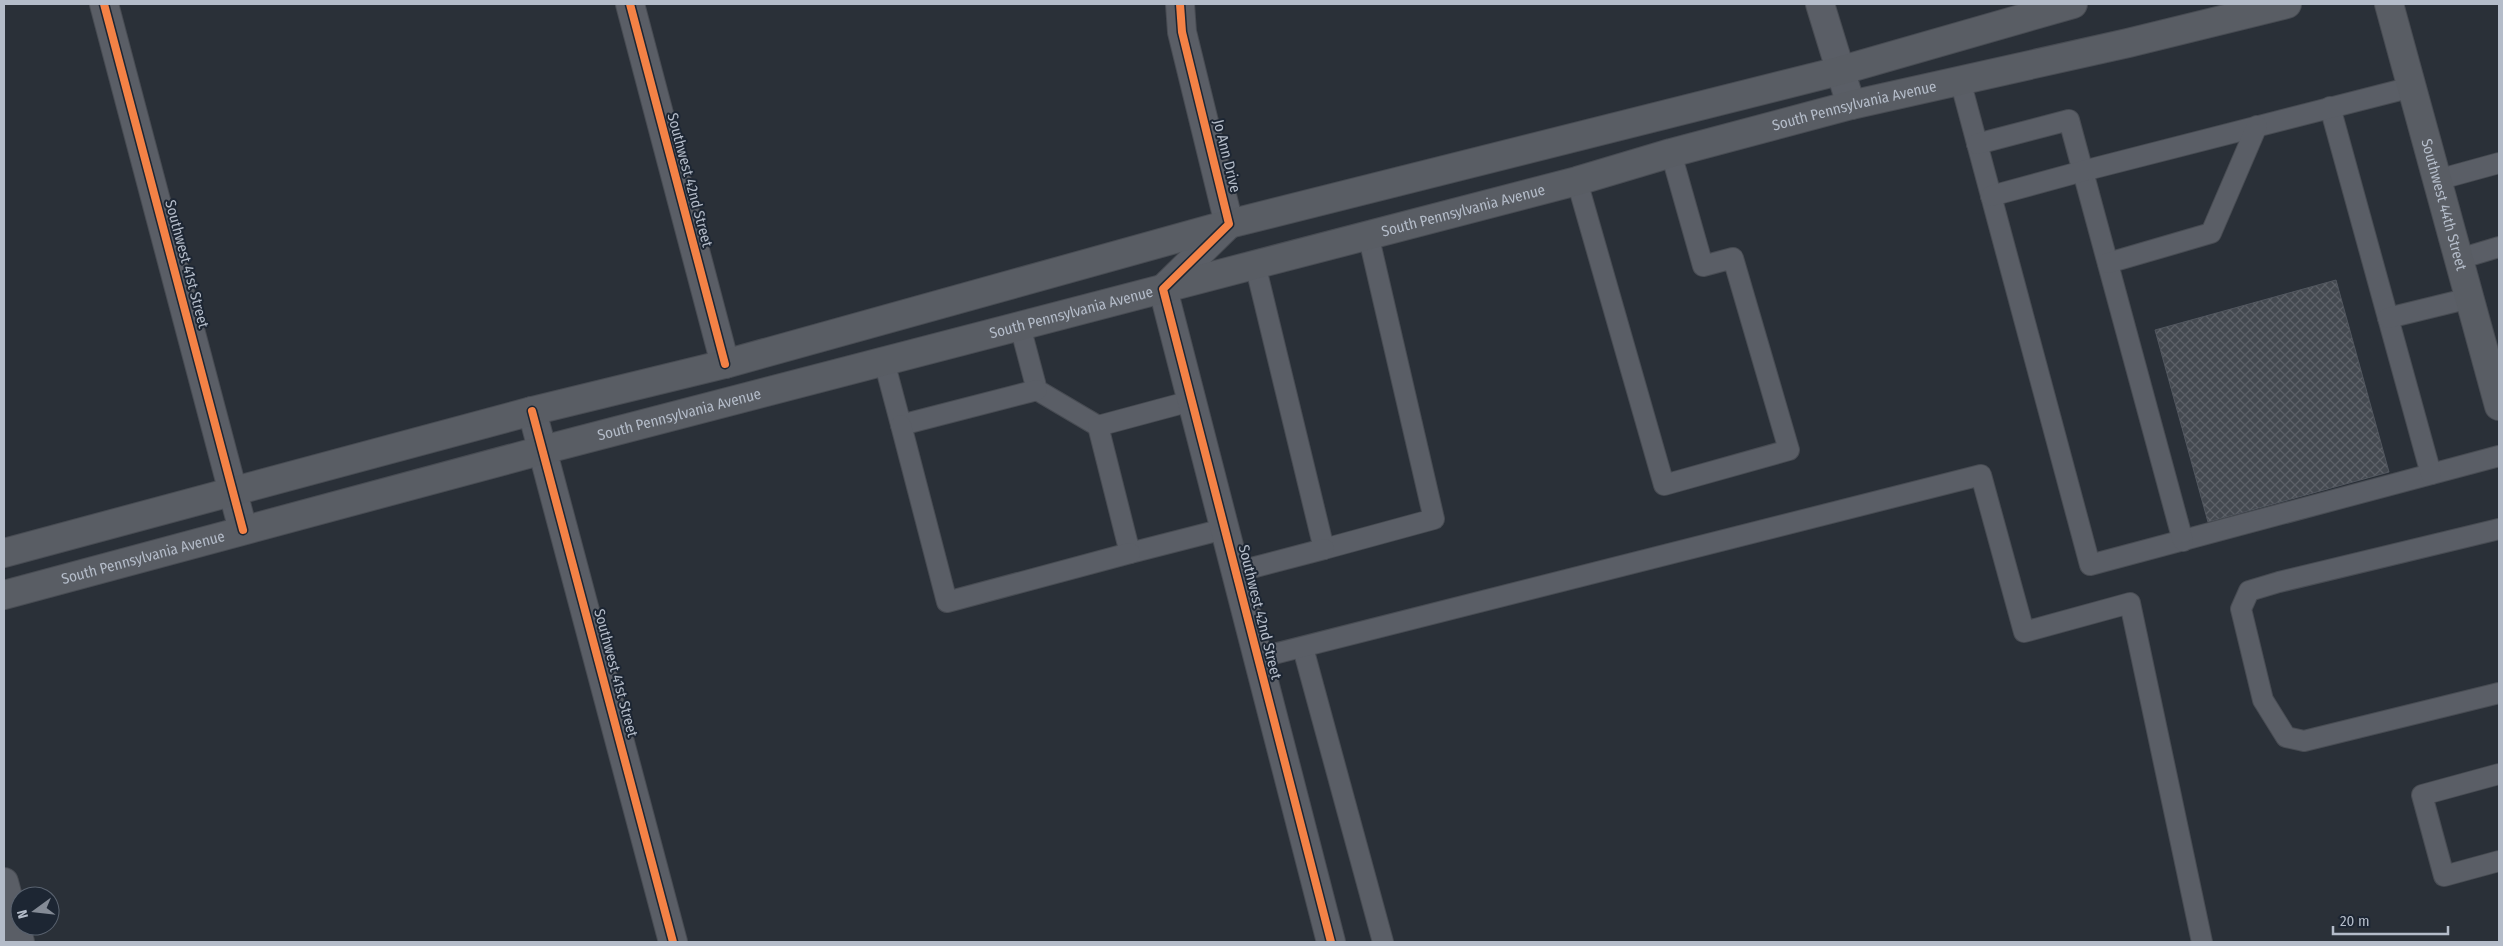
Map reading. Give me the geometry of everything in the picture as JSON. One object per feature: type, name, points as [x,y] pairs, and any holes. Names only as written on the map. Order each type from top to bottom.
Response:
[{"type":"main road","points":[[4,553],[532,411],[725,364],[1229,224],[1839,71],[2073,4]]},
{"type":"main road","name":"South Pennsylvania Avenue","points":[[4,595],[543,450],[1577,181],[1671,153],[1851,104],[2128,43],[2287,4]]},
{"type":"main road","name":"Southwest 44th Street","points":[[2389,4],[2499,403]]},
{"type":"street","name":"Southwest 41st Street","points":[[104,4],[243,530]]},
{"type":"street","name":"Southwest 42nd Street","points":[[630,4],[725,364]]},
{"type":"street","name":"Jo Ann Drive","points":[[1180,4],[1182,32],[1229,224]]},
{"type":"street","points":[[1820,4],[1839,71],[1851,104]]},
{"type":"street","points":[[1163,289],[1229,224]]},
{"type":"street","name":"Southwest 42nd Street","points":[[1163,289],[1331,942]]},
{"type":"street","name":"Southwest 41st Street","points":[[532,411],[672,942]]},
{"type":"street","points":[[4,882],[20,942]]},
{"type":"lane","points":[[1960,80],[2090,566],[2499,456]]},
{"type":"lane","points":[[1991,196],[2083,170],[2412,87]]},
{"type":"lane","points":[[2330,107],[2431,474]]},
{"type":"lane","points":[[1977,144],[2069,120],[2183,541]]},
{"type":"lane","points":[[2108,263],[2211,233],[2257,126]]},
{"type":"lane","points":[[1577,181],[1664,485],[1789,450],[1733,258],[1703,266],[1671,153]]},
{"type":"lane","points":[[2437,180],[2499,163]]},
{"type":"lane","points":[[1236,572],[1434,519],[1368,234]]},
{"type":"lane","points":[[2459,259],[2499,247]]},
{"type":"lane","points":[[1255,264],[1324,549]]},
{"type":"lane","points":[[2388,318],[2470,298]]},
{"type":"lane","points":[[1020,326],[1037,390],[1098,426],[1130,553]]},
{"type":"lane","points":[[884,361],[947,602],[1224,529]]},
{"type":"lane","points":[[901,425],[1037,390]]},
{"type":"lane","points":[[1098,426],[1191,401]]},
{"type":"lane","points":[[1258,658],[1981,475],[2024,632],[2130,603],[2202,942]]},
{"type":"lane","points":[[2499,529],[2279,582],[2249,591],[2241,609],[2263,700],[2286,737],[2304,741],[2499,694]]},
{"type":"lane","points":[[1303,648],[1384,942]]},
{"type":"lane","points":[[2499,774],[2422,795],[2444,876],[2499,861]]},
{"type":"building","points":[[2336,280],[2389,472],[2208,522],[2155,330]]},
{"type":"cycle path","points":[[104,4],[243,530]]},
{"type":"cycle path","points":[[630,4],[725,364]]},
{"type":"cycle path","points":[[1180,4],[1182,32],[1229,224],[1163,289],[1331,942]]},
{"type":"cycle path","points":[[532,411],[673,942]]}]
